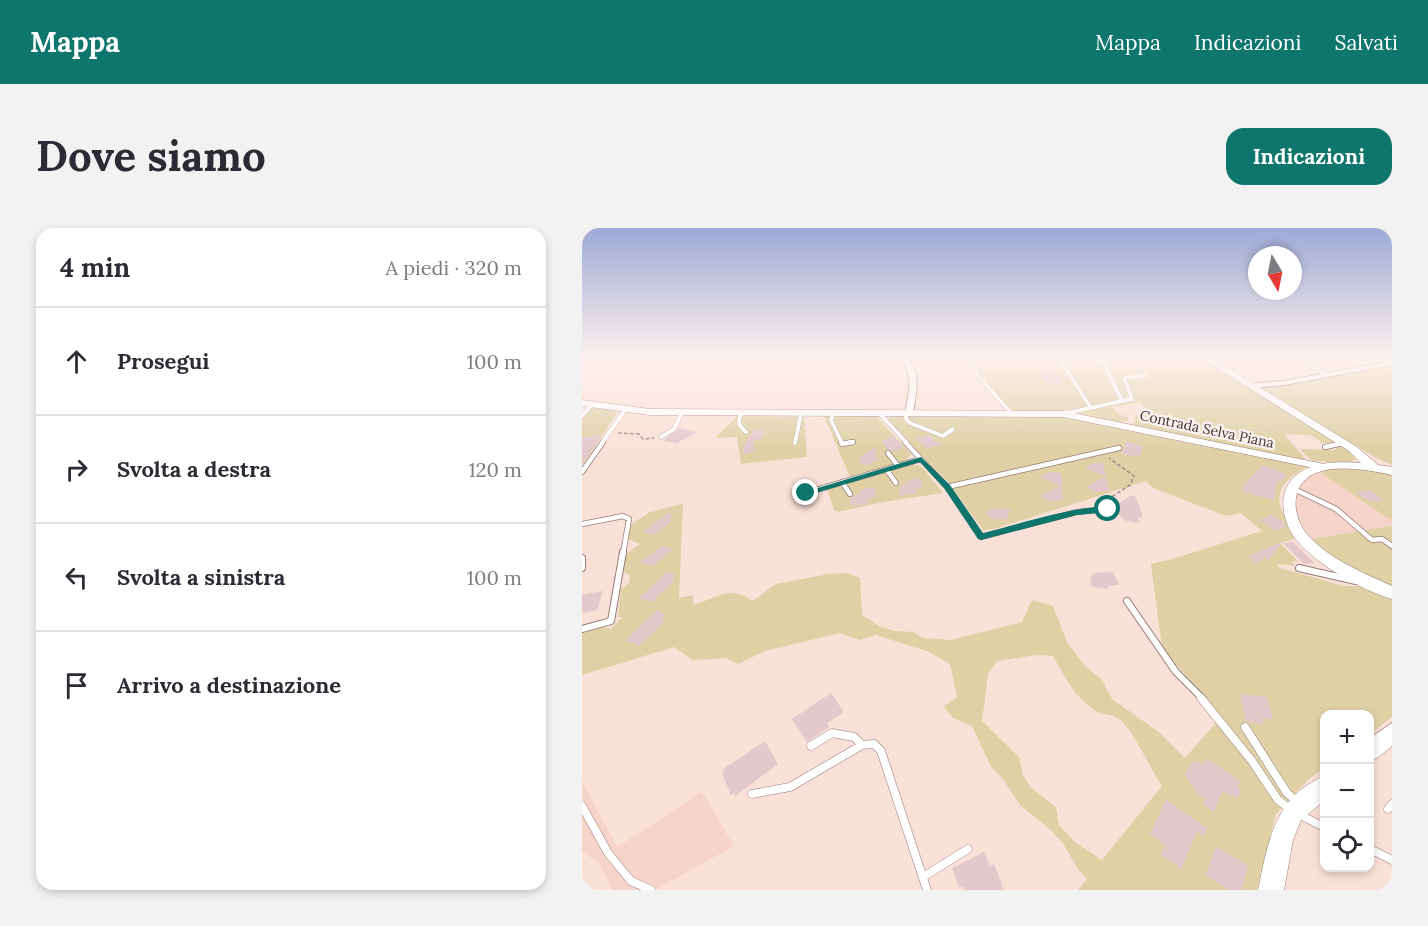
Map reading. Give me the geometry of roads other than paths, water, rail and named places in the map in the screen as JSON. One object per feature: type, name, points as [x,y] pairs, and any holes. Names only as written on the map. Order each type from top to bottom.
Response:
[{"type":"main road","points":[[1255,389],[1363,456],[1374,468]]},
{"type":"main road","points":[[1392,471],[1374,468],[1324,467],[1306,473],[1291,488],[1288,507],[1295,526],[1316,551],[1344,570],[1392,593]]},
{"type":"main road","points":[[1374,748],[1392,734]]},
{"type":"main road","points":[[1271,890],[1281,840],[1297,809],[1320,790]]},
{"type":"street","points":[[908,414],[911,389]]},
{"type":"street","name":"Contrada Selva Piana","points":[[587,404],[624,410],[682,413],[1064,414],[1324,467]]},
{"type":"lane","points":[[990,389],[1011,413]]},
{"type":"lane","points":[[1079,389],[1091,408]]},
{"type":"lane","points":[[1116,389],[1122,401]]},
{"type":"lane","points":[[1064,414],[1132,399],[1127,389]]},
{"type":"lane","points":[[582,416],[587,404]]},
{"type":"lane","points":[[582,472],[624,410]]},
{"type":"lane","points":[[661,437],[674,429],[682,413]]},
{"type":"lane","points":[[742,414],[738,421],[739,426],[746,432]]},
{"type":"lane","points":[[795,443],[801,414]]},
{"type":"lane","points":[[833,414],[831,420],[842,444],[853,442]]},
{"type":"lane","points":[[880,414],[947,487],[981,537],[1077,512],[1108,509]]},
{"type":"lane","points":[[908,414],[906,419],[910,423],[943,436],[953,429]]},
{"type":"lane","points":[[1325,447],[1343,443]]},
{"type":"lane","points":[[947,487],[1119,448]]},
{"type":"lane","points":[[888,453],[898,466]]},
{"type":"lane","points":[[806,493],[921,459]]},
{"type":"lane","points":[[886,469],[896,483]]},
{"type":"lane","points":[[842,482],[850,494]]},
{"type":"lane","points":[[1291,488],[1335,509],[1372,540],[1382,539],[1392,546]]},
{"type":"lane","points":[[582,524],[623,516],[629,519],[611,621],[582,629]]},
{"type":"lane","points":[[582,558],[582,568]]},
{"type":"lane","points":[[1299,568],[1355,582],[1366,580]]},
{"type":"lane","points":[[1127,601],[1176,672],[1226,727],[1278,800],[1320,824]]},
{"type":"lane","points":[[1245,727],[1297,809]]},
{"type":"lane","points":[[811,746],[832,733],[854,737],[862,745]]},
{"type":"lane","points":[[752,794],[790,787],[862,745],[874,744],[881,751],[927,890]]},
{"type":"lane","points":[[582,806],[608,853],[631,881],[651,890]]},
{"type":"lane","points":[[922,877],[968,849]]},
{"type":"lane","points":[[1374,851],[1392,860]]}]
